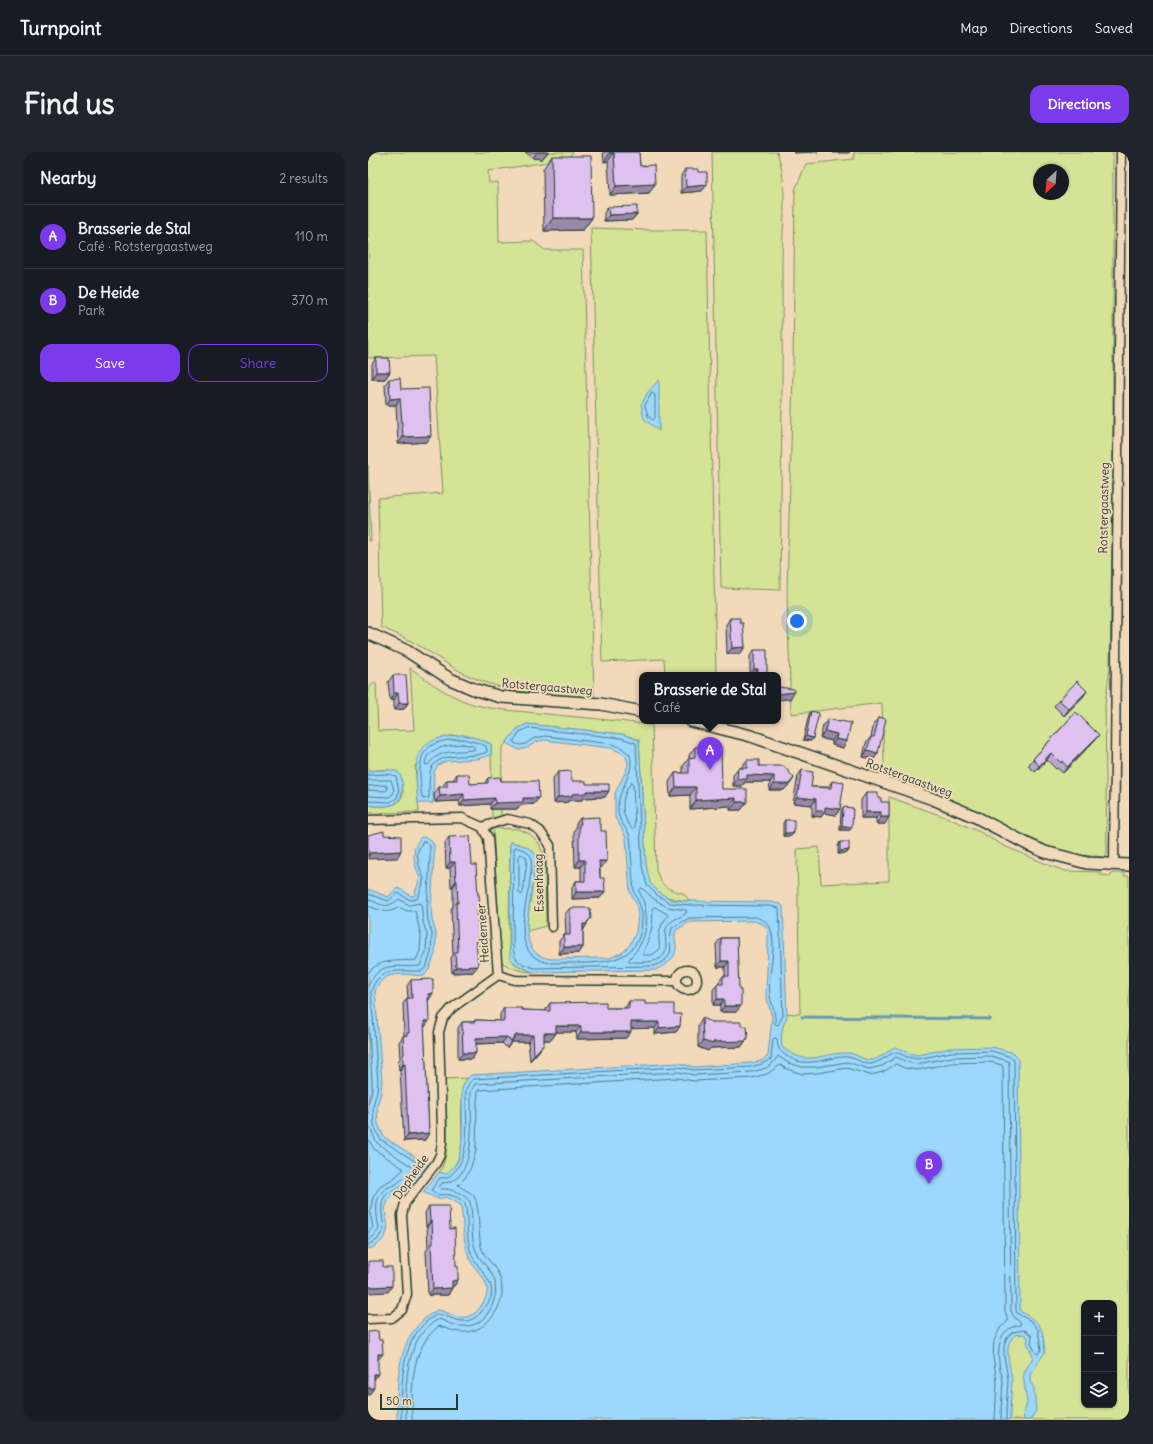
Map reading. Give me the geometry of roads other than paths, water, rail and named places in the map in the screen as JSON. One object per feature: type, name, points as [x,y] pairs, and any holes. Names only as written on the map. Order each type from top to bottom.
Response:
[{"type":"street","name":"Rotstergaastweg","points":[[1114,864],[1121,152]]},
{"type":"street","name":"Rotstergaastweg","points":[[368,634],[407,651],[450,679],[476,690],[501,697],[601,704],[639,711]]},
{"type":"street","name":"Rotstergaastweg","points":[[703,724],[751,736],[933,799],[976,817],[1045,852],[1087,863],[1129,865]]},
{"type":"street","points":[[368,820],[462,818],[482,826]]},
{"type":"street","name":"Essenhaag","points":[[482,826],[507,819],[530,824],[540,831],[550,845],[552,927]]},
{"type":"street","name":"Heidemeer","points":[[482,826],[488,838],[498,975],[515,980],[676,981]]},
{"type":"street","name":"Dopheide","points":[[368,1319],[392,1318],[402,1310],[407,1294],[402,1215],[405,1202],[436,1163],[440,1155],[442,1143],[439,1032],[443,1018],[452,1008],[498,975]]},
{"type":"water","points":[[659,380],[659,431],[644,419],[641,405],[648,392]]},
{"type":"water","points":[[527,724],[622,734],[639,740],[646,865],[650,883],[659,892],[672,900],[770,902],[783,906],[787,1017],[782,1032],[782,1047],[799,1057],[807,1058],[847,1053],[867,1060],[873,1060],[895,1047],[908,1053],[918,1055],[950,1048],[992,1047],[1014,1053],[1018,1058],[1020,1311],[1037,1323],[1040,1327],[1045,1352],[1030,1375],[1030,1381],[1034,1388],[1036,1411],[1030,1420],[1024,1420],[1023,1416],[1027,1403],[1023,1375],[1033,1357],[1027,1342],[1028,1338],[1024,1334],[1015,1335],[1011,1340],[1008,1351],[1012,1377],[1010,1420],[397,1420],[397,1389],[399,1373],[406,1344],[413,1331],[437,1310],[459,1317],[471,1316],[478,1310],[486,1297],[486,1284],[471,1261],[466,1248],[461,1205],[446,1197],[438,1199],[423,1192],[439,1172],[446,1174],[453,1168],[458,1160],[462,1135],[462,1088],[466,1080],[471,1075],[679,1063],[694,1067],[750,1063],[761,1061],[768,1056],[772,1017],[766,995],[768,930],[763,924],[754,921],[690,922],[676,930],[676,950],[673,958],[667,964],[655,970],[533,972],[512,961],[510,958],[510,842],[525,846],[535,853],[536,860],[527,929],[529,941],[533,950],[543,957],[550,959],[609,958],[622,953],[629,946],[636,933],[638,915],[636,903],[630,892],[626,838],[615,818],[615,793],[626,771],[628,764],[626,756],[611,748],[544,740],[519,750],[506,743],[517,729]]},
{"type":"water","points":[[463,735],[491,744],[491,755],[477,759],[446,761],[438,765],[434,772],[433,803],[418,803],[416,774],[417,763],[419,754],[424,746],[445,737]]},
{"type":"water","points":[[393,770],[401,775],[401,797],[398,801],[388,806],[368,805],[368,771]]},
{"type":"water","points":[[421,837],[429,838],[434,845],[431,908],[432,920],[436,933],[435,954],[429,969],[424,976],[402,974],[391,975],[382,980],[375,991],[382,1081],[377,1106],[378,1124],[384,1137],[428,1165],[415,1186],[411,1183],[388,1200],[385,1212],[388,1225],[386,1234],[378,1244],[368,1249],[368,889],[388,897],[397,888],[411,896],[414,896],[420,878],[416,867],[414,852],[415,847]]},
{"type":"waterway","points":[[802,1017],[990,1019]]},
{"type":"place","name":"Brasserie de Stal","points":[[710,770]]},
{"type":"place","name":"De Heide","points":[[929,1184]]}]
